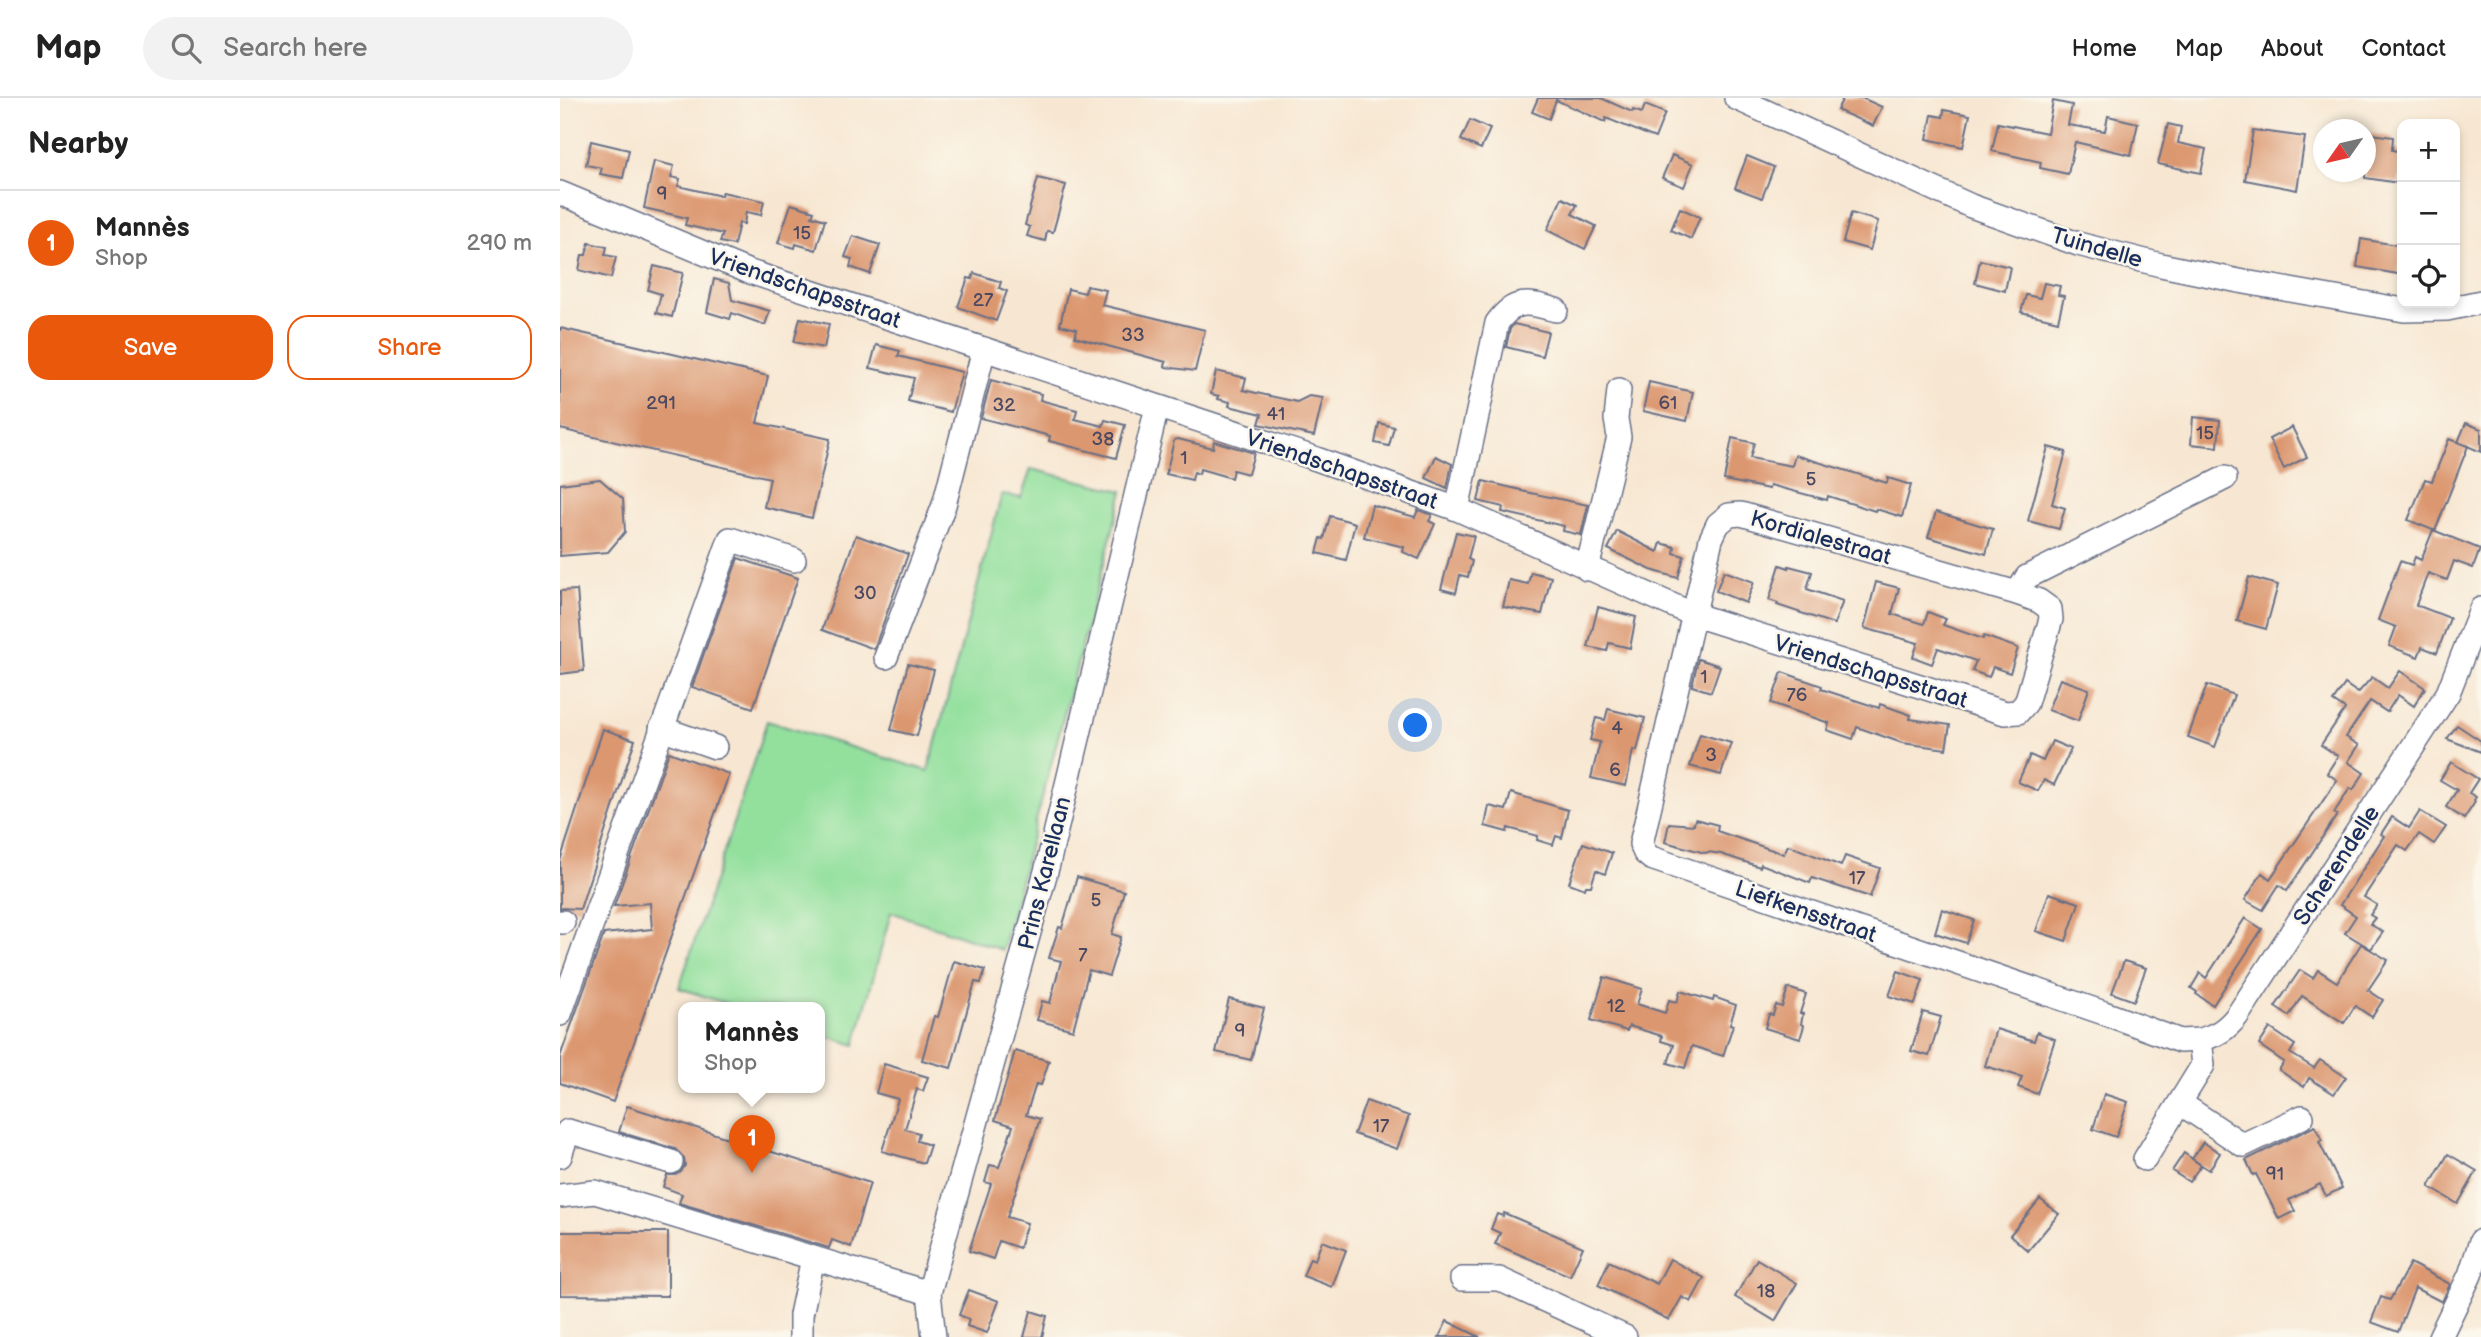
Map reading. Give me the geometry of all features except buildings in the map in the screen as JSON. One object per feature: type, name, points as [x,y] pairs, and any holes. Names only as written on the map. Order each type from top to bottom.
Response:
[{"type":"street","name":"Tuindelle","points":[[1736,98],[1971,206],[2078,244],[2239,281],[2404,310],[2447,309],[2481,302]]},
{"type":"street","name":"Vriendschapsstraat","points":[[560,194],[747,271],[1308,456],[1457,509],[1692,614],[2006,713],[2018,712],[2026,703],[2051,619],[2050,609]]},
{"type":"street","points":[[1457,509],[1497,323],[1503,313],[1527,302],[1556,310]]},
{"type":"street","points":[[886,657],[944,505],[984,349]]},
{"type":"street","points":[[1587,569],[1619,437],[1616,419],[1619,390]]},
{"type":"street","name":"Prins Karellaan","points":[[934,1337],[929,1293],[1048,864],[1157,407]]},
{"type":"street","points":[[2017,593],[2027,577],[2225,478]]},
{"type":"street","name":"Kordialestraat","points":[[1692,614],[1711,539],[1718,524],[1729,515],[1741,514],[2017,593],[2039,601],[2050,609]]},
{"type":"street","points":[[560,1014],[730,539],[794,560]]},
{"type":"street","name":"Scherendelle","points":[[2200,1040],[2217,1035],[2228,1028],[2237,1016],[2407,758],[2448,693],[2481,609]]},
{"type":"street","name":"Liefkensstraat","points":[[1692,614],[1641,844],[1645,853],[1651,858],[2180,1041],[2200,1040]]},
{"type":"street","points":[[661,728],[715,747]]},
{"type":"street","points":[[2145,1159],[2203,1065],[2200,1040]]},
{"type":"street","points":[[2180,1103],[2243,1145],[2302,1117]]},
{"type":"street","points":[[560,1156],[568,1131],[671,1162]]},
{"type":"street","points":[[560,1196],[595,1192],[929,1293]]},
{"type":"street","points":[[2440,1337],[2470,1275],[2481,1241]]},
{"type":"street","points":[[801,1337],[801,1315],[814,1258]]},
{"type":"street","points":[[1462,1279],[1499,1279],[1625,1337]]},
{"type":"green space","points":[[1031,469],[1123,491],[1002,950],[891,912],[855,1045],[825,1036],[825,1002],[722,1002],[679,988],[767,721],[928,771],[1002,494],[1021,498]]},
{"type":"place","name":"Mannès","points":[[752,1173]]}]
